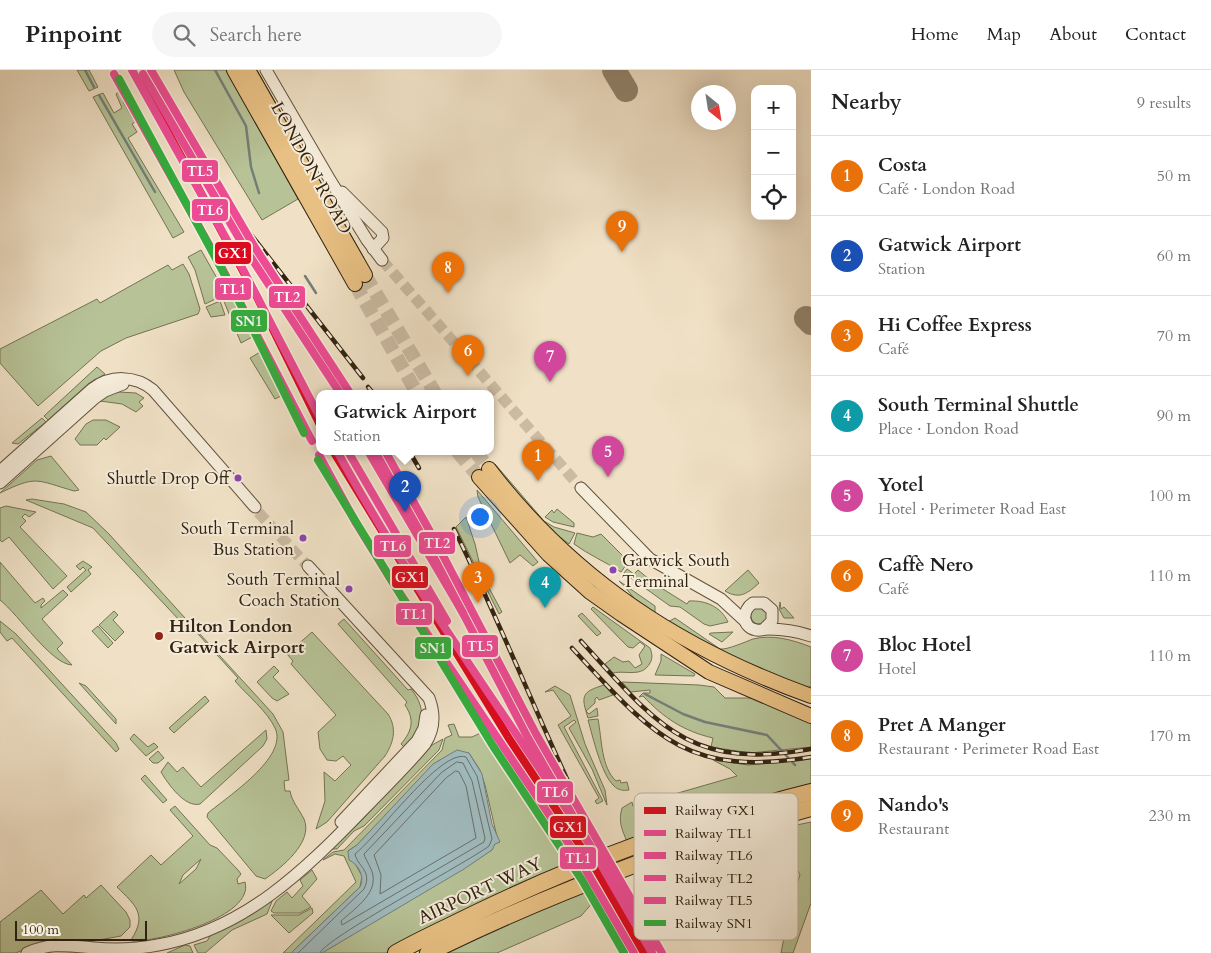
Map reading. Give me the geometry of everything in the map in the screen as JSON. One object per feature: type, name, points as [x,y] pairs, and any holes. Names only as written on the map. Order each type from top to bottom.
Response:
[{"type":"highway","name":"AIRPORT WAY","points":[[798,795],[811,792]]},
{"type":"highway","name":"AIRPORT WAY","points":[[798,811],[811,808]]},
{"type":"highway","points":[[798,818],[811,817]]},
{"type":"highway","name":"AIRPORT WAY","points":[[396,953],[501,901],[588,873],[634,855]]},
{"type":"highway","name":"AIRPORT WAY","points":[[428,953],[500,919],[588,873]]},
{"type":"main road","name":"LONDON ROAD","points":[[234,70],[360,280],[248,70]]},
{"type":"main road","points":[[811,696],[719,659],[634,608],[596,581],[553,542],[484,473],[535,542],[590,592],[709,672],[811,716]]},
{"type":"street","points":[[266,70],[330,180],[373,249],[382,260]]},
{"type":"street","points":[[330,180],[382,232],[383,239],[373,249]]},
{"type":"street","points":[[0,471],[96,385],[108,380],[124,378],[146,385],[255,507]]},
{"type":"street","points":[[0,483],[105,391],[123,384]]},
{"type":"street","points":[[581,488],[650,559],[721,599],[755,630],[764,629],[806,634]]},
{"type":"street","points":[[27,953],[56,944],[117,948],[156,945],[177,941],[227,923],[265,900],[297,874],[363,810],[420,750],[430,735],[433,715],[425,692],[308,566]]},
{"type":"street","points":[[721,599],[751,604],[764,603],[773,613],[806,634]]},
{"type":"street","points":[[746,622],[745,612],[751,604]]},
{"type":"street","points":[[764,629],[772,622],[773,613]]},
{"type":"street","points":[[297,874],[386,772],[422,734],[426,723],[426,709]]},
{"type":"green space","points":[[77,70],[89,70],[98,87],[89,91]]},
{"type":"green space","points":[[174,70],[226,70],[298,199],[262,220],[184,92]]},
{"type":"green space","points":[[253,70],[257,70],[364,258],[361,257]]},
{"type":"green space","points":[[127,87],[132,97],[123,102],[135,122],[132,124],[137,132],[128,138],[184,232],[173,238],[93,97],[103,93],[114,113],[122,108],[116,94]]},
{"type":"green space","points":[[201,250],[226,294],[205,304],[195,270],[188,257]]},
{"type":"green space","points":[[183,264],[189,274],[200,309],[198,314],[126,338],[101,351],[38,406],[0,363],[0,349],[97,299],[100,303],[168,265],[172,270]]},
{"type":"green space","points":[[227,297],[229,301],[238,301],[256,335],[241,343],[223,299]]},
{"type":"green space","points":[[220,301],[225,315],[211,317],[206,307]]},
{"type":"green space","points":[[267,348],[271,356],[271,369],[283,395],[275,399],[250,358]]},
{"type":"green space","points":[[97,367],[105,374],[88,384],[48,420],[44,416]]},
{"type":"green space","points":[[119,392],[136,393],[144,398],[139,402],[143,406],[136,412],[122,404],[100,401],[108,395]]},
{"type":"green space","points":[[42,418],[46,422],[18,444],[12,443]]},
{"type":"green space","points":[[93,420],[106,420],[120,427],[106,440],[104,438],[97,445],[80,445],[75,439],[86,424]]},
{"type":"green space","points":[[51,456],[79,490],[74,491],[37,481],[22,484],[0,493],[37,460]]},
{"type":"green space","points":[[495,464],[544,521],[554,527],[575,533],[569,544],[540,522],[492,466]]},
{"type":"green space","points":[[477,490],[538,562],[533,566],[520,555],[510,563],[478,497]]},
{"type":"green space","points":[[32,499],[64,504],[86,512],[109,534],[185,618],[181,622],[93,528],[26,500]]},
{"type":"green space","points":[[6,506],[36,512],[29,517],[25,514],[22,517],[26,521],[20,527],[67,576],[53,589],[9,537],[2,542],[0,540],[0,508]]},
{"type":"green space","points":[[557,509],[574,523],[574,527],[553,522],[545,517],[552,510],[554,513]]},
{"type":"green space","points":[[466,517],[482,575],[502,612],[499,614],[456,527]]},
{"type":"green space","points":[[577,533],[593,537],[601,534],[624,557],[621,562],[626,565],[621,572],[574,544]]},
{"type":"green space","points":[[83,561],[92,567],[88,570],[91,574],[71,592],[67,587],[86,570],[83,567],[80,570],[76,566]]},
{"type":"green space","points":[[0,562],[35,603],[43,598],[45,601],[41,608],[63,590],[68,595],[42,619],[63,643],[57,649],[72,665],[64,663],[45,648],[0,600]]},
{"type":"green space","points":[[627,569],[634,574],[638,570],[655,584],[687,604],[689,601],[695,601],[707,603],[717,608],[728,622],[710,626],[704,624],[680,607],[670,606],[624,573]]},
{"type":"green space","points":[[748,570],[759,583],[744,594],[735,595],[725,591]]},
{"type":"green space","points":[[619,581],[655,606],[655,613],[668,622],[675,618],[720,649],[753,639],[768,637],[790,640],[811,647],[811,687],[774,678],[726,657],[680,633],[647,611]]},
{"type":"green space","points":[[780,602],[781,609],[784,607],[794,618],[784,618],[779,609]]},
{"type":"green space","points":[[593,607],[650,648],[652,659],[647,668],[638,672],[613,673],[605,664],[614,657],[623,662],[629,661],[635,668],[642,664],[639,655],[645,646],[640,642],[633,648],[628,647],[591,609]]},
{"type":"green space","points":[[756,608],[762,608],[767,613],[765,622],[756,624],[751,619],[751,613]]},
{"type":"green space","points":[[114,611],[118,615],[113,620],[124,632],[115,641],[99,625]]},
{"type":"green space","points":[[582,613],[601,633],[597,636],[578,616]]},
{"type":"green space","points":[[344,619],[408,690],[411,689],[417,697],[420,705],[421,719],[415,733],[404,747],[401,744],[408,735],[411,725],[410,716],[405,705],[407,702],[338,624]]},
{"type":"green space","points":[[0,621],[16,634],[116,743],[119,749],[116,752],[12,638],[7,641],[0,632]]},
{"type":"green space","points":[[98,626],[113,643],[108,648],[92,631]]},
{"type":"green space","points":[[312,632],[388,714],[393,724],[391,746],[385,756],[327,822],[316,829],[325,801],[324,772],[335,781],[351,765],[343,756],[336,761],[327,760],[320,749],[318,732],[336,715],[291,664],[293,661],[287,654]]},
{"type":"green space","points":[[733,632],[722,642],[709,634],[711,633]]},
{"type":"green space","points":[[199,633],[273,714],[283,732],[289,780],[284,781],[285,791],[290,791],[304,819],[306,828],[304,837],[294,854],[265,879],[256,876],[207,817],[208,813],[241,787],[265,763],[273,751],[277,739],[275,728],[262,709],[235,681],[238,678]]},
{"type":"green space","points":[[661,654],[695,674],[694,676],[655,675],[661,661]]},
{"type":"green space","points":[[274,666],[279,671],[273,677],[289,694],[277,701],[257,682]]},
{"type":"green space","points":[[622,682],[699,685],[714,687],[725,698],[753,698],[811,722],[811,747],[750,753],[711,747],[713,738],[692,732],[675,723],[643,696],[639,697],[643,693],[650,693],[650,690],[631,692]]},
{"type":"green space","points":[[79,683],[86,686],[116,719],[116,724]]},
{"type":"green space","points":[[604,685],[613,695],[599,700],[597,697],[595,703],[586,711],[584,700],[587,693]]},
{"type":"green space","points":[[555,686],[570,695],[585,744],[605,790],[607,805],[592,769],[569,728],[576,722],[574,720],[564,727],[603,801],[597,804],[595,801],[599,798],[558,725],[571,716],[553,690],[545,692]]},
{"type":"green space","points":[[205,696],[209,701],[174,733],[169,728]]},
{"type":"green space","points":[[597,708],[598,716],[588,718],[586,711],[589,714]]},
{"type":"green space","points":[[598,719],[607,768],[616,781],[620,780],[621,783],[627,782],[629,790],[621,790],[616,787],[605,773],[588,720]]},
{"type":"green space","points":[[454,724],[459,737],[472,737],[489,729],[558,839],[567,835],[582,859],[472,909],[386,953],[322,953],[492,850],[497,837],[480,770],[469,753],[438,761],[357,845],[348,851],[362,876],[360,887],[291,953],[283,953],[356,882],[344,856],[335,854],[323,860],[333,852],[344,850],[442,750],[445,738],[452,735],[448,725]]},
{"type":"green space","points":[[266,730],[267,739],[263,746],[200,804],[194,804],[183,799],[172,788],[161,772],[168,762],[177,772],[183,767],[201,787]]},
{"type":"green space","points":[[134,734],[148,747],[154,743],[158,747],[146,756],[130,739]]},
{"type":"green space","points":[[443,739],[439,750],[364,826],[354,831],[337,849],[332,849],[432,745]]},
{"type":"green space","points":[[158,751],[164,758],[158,763],[153,763],[149,759]]},
{"type":"green space","points":[[811,759],[811,787],[791,793],[678,793],[737,776],[730,769],[713,760],[748,765]]},
{"type":"green space","points":[[145,775],[167,800],[163,803],[141,779]]},
{"type":"green space","points":[[632,802],[634,840],[627,842],[622,829],[621,813],[622,808]]},
{"type":"green space","points":[[175,806],[210,845],[217,848],[238,870],[241,874],[237,879],[238,884],[245,882],[244,895],[235,906],[202,925],[162,937],[132,941],[139,923],[139,917],[134,905],[117,887],[151,855],[161,865],[193,836],[170,810]],"holes":[[[201,859],[196,869],[179,884],[183,875]]]},
{"type":"green space","points":[[811,822],[811,903],[798,939],[798,881],[800,875],[798,871],[798,825]]},
{"type":"green space","points":[[312,870],[317,879],[302,896],[311,907],[300,913],[274,913],[271,911],[276,901],[287,892],[292,898],[303,886],[300,880]]},
{"type":"green space","points":[[101,885],[126,912],[130,920],[130,927],[121,936],[88,942],[54,939],[38,943],[16,953],[0,953],[0,922],[41,890],[63,914],[84,895],[86,898]]},
{"type":"green space","points":[[597,885],[594,901],[581,916],[497,953],[448,953],[496,929]]},
{"type":"green space","points":[[273,899],[267,914],[232,930],[205,953],[198,953],[194,945],[207,941],[212,933]]},
{"type":"green space","points":[[312,908],[313,913],[289,933],[271,915],[299,915]]},
{"type":"green space","points":[[783,940],[798,940],[793,953],[781,953]]},
{"type":"green space","points":[[185,945],[190,946],[193,953],[167,953]]},
{"type":"water","points":[[457,750],[469,753],[482,774],[492,824],[500,842],[495,844],[492,850],[464,869],[322,953],[291,953],[360,887],[362,879],[360,872],[356,865],[349,860],[348,851],[357,845],[433,764]]},
{"type":"waterway","points":[[85,70],[94,87]]},
{"type":"waterway","points":[[215,70],[246,126],[251,167],[259,193]]},
{"type":"waterway","points":[[99,95],[155,192]]},
{"type":"waterway","points":[[305,276],[316,293]]},
{"type":"waterway","points":[[645,694],[683,714],[705,722],[767,735],[795,765]]},
{"type":"taxiway","points":[[614,70],[626,90]]},
{"type":"taxiway","points":[[806,318],[811,323]]},
{"type":"tunnel","points":[[382,260],[581,488]]},
{"type":"tunnel","points":[[365,275],[433,390]]},
{"type":"tunnel","points":[[355,284],[415,390]]},
{"type":"tunnel","points":[[460,455],[479,477]]},
{"type":"tunnel","points":[[478,455],[489,469]]},
{"type":"tunnel","points":[[247,500],[314,573]]},
{"type":"railway","points":[[238,218],[363,378]]},
{"type":"railway","points":[[411,455],[419,468]]},
{"type":"railway","points":[[454,529],[595,839]]},
{"type":"railway","points":[[581,641],[632,696],[655,717],[678,734],[704,746],[734,753],[769,754],[811,749]]},
{"type":"railway","points":[[572,648],[625,704],[650,726],[674,743],[701,754],[732,761],[768,762],[811,757]]},
{"type":"rail line","name":"TL6","points":[[132,70],[238,260],[316,410]]},
{"type":"rail line","name":"TL2","points":[[151,70],[254,246],[348,390]]},
{"type":"rail line","name":"TL1","points":[[114,74],[222,268],[312,441]]},
{"type":"rail line","name":"TL5","points":[[143,74],[246,250],[338,390]]},
{"type":"rail line","name":"SN1","points":[[119,79],[241,305],[304,433]]},
{"type":"rail line","name":"GX1","points":[[142,84],[257,297],[316,417]]},
{"type":"rail line","name":"TL1","points":[[319,455],[356,523],[393,583],[581,862],[634,953]]},
{"type":"rail line","name":"GX1","points":[[335,455],[508,737],[597,871],[634,936]]},
{"type":"rail line","name":"TL6","points":[[339,455],[366,503],[429,604],[602,863],[634,917]]},
{"type":"rail line","name":"TL1","points":[[350,455],[447,621]]},
{"type":"rail line","name":"TL6","points":[[370,455],[463,613]]},
{"type":"rail line","name":"TL5","points":[[377,455],[429,548],[528,738],[634,922]]},
{"type":"rail line","name":"TL2","points":[[387,455],[437,544],[536,734],[634,904]]},
{"type":"rail line","name":"SN1","points":[[318,460],[493,746],[582,880],[624,953]]},
{"type":"rail line","name":"GX1","points":[[637,940],[644,953]]},
{"type":"rail line","name":"TL5","points":[[645,940],[652,953]]},
{"type":"rail line","name":"TL6","points":[[647,940],[652,949]]},
{"type":"rail line","name":"TL2","points":[[655,940],[662,953]]},
{"type":"place","name":"Nando's","points":[[622,252]]},
{"type":"place","name":"Pret A Manger","points":[[448,293]]},
{"type":"place","name":"Caffè Nero","points":[[468,376]]},
{"type":"place","name":"Bloc Hotel","points":[[550,382]]},
{"type":"place","name":"Yotel","points":[[608,477]]},
{"type":"place","name":"Shuttle Drop Off","points":[[238,478]]},
{"type":"place","name":"Costa","points":[[538,481]]},
{"type":"place","name":"Gatwick Airport","points":[[405,512]]},
{"type":"place","name":"South Terminal Bus Station","points":[[303,538]]},
{"type":"place","name":"Gatwick South Terminal","points":[[613,570]]},
{"type":"place","name":"South Terminal Coach Station","points":[[349,589]]},
{"type":"place","name":"Hi Coffee Express","points":[[478,603]]},
{"type":"place","name":"South Terminal Shuttle","points":[[545,608]]},
{"type":"place","name":"Hilton London Gatwick Airport","points":[[159,636]]}]
